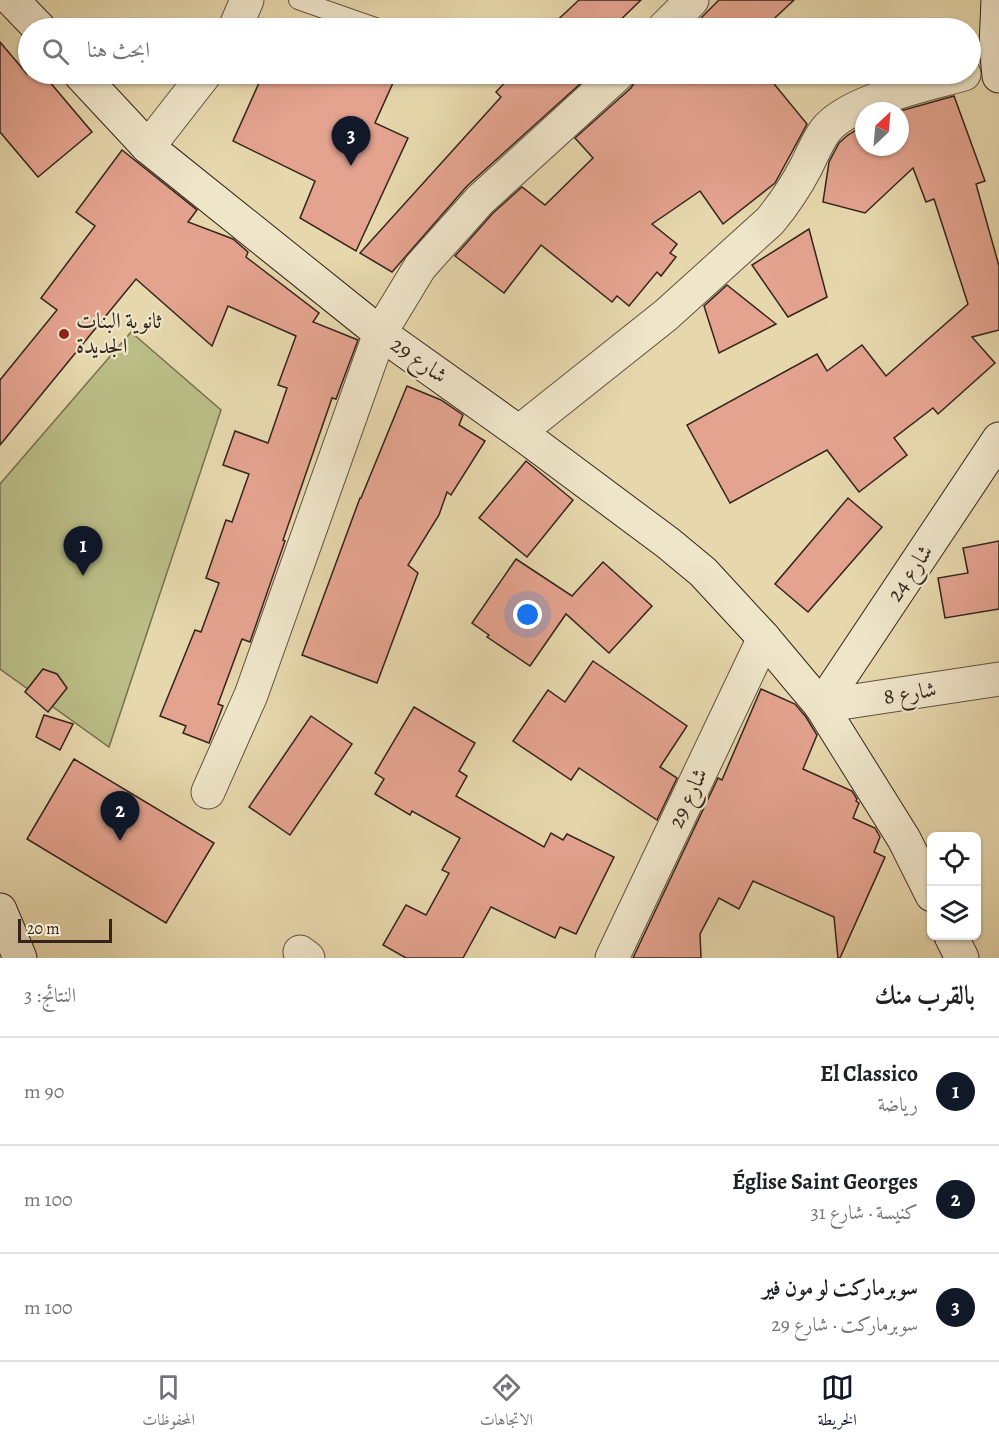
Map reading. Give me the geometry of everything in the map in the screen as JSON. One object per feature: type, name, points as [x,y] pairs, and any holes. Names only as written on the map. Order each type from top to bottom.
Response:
[{"type":"street","points":[[12,0],[29,18]]},
{"type":"street","points":[[240,18],[248,0]]},
{"type":"street","points":[[674,18],[692,0]]},
{"type":"street","points":[[989,70],[996,45],[998,0]]},
{"type":"street","name":"شارع 29","points":[[89,84],[148,147],[380,333],[519,432],[668,543],[703,572],[822,706],[904,839],[928,886]]},
{"type":"street","points":[[148,147],[197,84]]},
{"type":"street","points":[[208,792],[251,695],[380,333],[420,267],[480,200],[607,84]]},
{"type":"street","points":[[519,432],[666,315],[770,221],[792,191],[814,149],[830,125],[873,100],[929,84]]},
{"type":"street","name":"شارع 24","points":[[822,706],[999,439]]},
{"type":"street","name":"شارع 29","points":[[612,958],[764,638]]},
{"type":"street","name":"شارع 8","points":[[822,706],[999,679]]},
{"type":"street","points":[[0,910],[20,958]]},
{"type":"street","points":[[953,940],[962,958]]},
{"type":"lane","points":[[298,0],[349,18]]},
{"type":"green space","points":[[131,332],[221,410],[109,747],[0,669],[0,484]]},
{"type":"building","points":[[579,0],[641,0],[622,18],[560,18]]},
{"type":"building","points":[[719,0],[794,0],[775,18],[701,18]]},
{"type":"building","points":[[0,42],[18,63],[18,84],[51,84],[92,132],[38,177],[0,132]]},
{"type":"building","points":[[259,84],[393,84],[375,123],[408,138],[356,251],[300,218],[315,181],[233,141]]},
{"type":"building","points":[[504,84],[580,84],[467,186],[392,272],[360,253],[501,97],[496,92]]},
{"type":"building","points":[[634,84],[774,84],[807,124],[775,183],[723,224],[700,191],[652,224],[677,244],[670,253],[676,257],[661,276],[657,272],[629,306],[617,296],[612,302],[541,245],[504,293],[455,256],[493,213],[522,187],[545,205],[593,158],[575,138]]},
{"type":"building","points":[[954,96],[985,181],[976,184],[999,266],[999,330],[972,337],[995,363],[938,414],[933,408],[894,438],[907,455],[859,492],[827,450],[730,503],[687,425],[817,354],[827,371],[862,345],[886,376],[968,304],[934,199],[926,202],[913,168],[865,213],[823,202],[829,162],[839,143],[855,131],[855,156],[909,156],[909,108]]},
{"type":"building","points":[[122,150],[197,210],[188,222],[233,239],[248,252],[246,257],[319,313],[313,322],[358,340],[336,399],[332,398],[250,642],[242,639],[218,704],[223,706],[209,743],[183,733],[186,726],[160,716],[195,630],[201,632],[219,583],[206,578],[226,520],[232,522],[249,474],[223,465],[235,431],[268,443],[287,388],[278,385],[296,336],[228,306],[212,346],[136,279],[0,445],[0,380],[57,310],[41,298],[95,226],[76,212]]},
{"type":"building","points":[[809,229],[827,297],[788,317],[752,265]]},
{"type":"building","points":[[727,285],[776,324],[719,353],[704,306]]},
{"type":"building","points":[[407,386],[441,400],[463,415],[459,425],[485,441],[451,495],[447,492],[439,515],[408,565],[418,573],[377,683],[302,655],[360,498]]},
{"type":"building","points":[[526,461],[573,500],[527,557],[479,518]]},
{"type":"building","points":[[848,498],[882,527],[808,612],[775,584]]},
{"type":"building","points":[[999,541],[999,609],[945,618],[938,578],[968,573],[963,548]]},
{"type":"building","points":[[516,559],[572,596],[603,562],[652,606],[609,653],[566,614],[530,666],[487,637],[489,635],[472,623]]},
{"type":"building","points":[[593,661],[687,726],[660,767],[677,778],[657,820],[579,768],[571,780],[513,741],[548,690],[565,702]]},
{"type":"building","points":[[43,669],[57,674],[67,688],[48,712],[25,692]]},
{"type":"building","points":[[761,689],[795,704],[806,717],[817,735],[803,769],[852,791],[859,803],[853,818],[875,828],[880,837],[874,852],[885,857],[840,958],[838,958],[834,917],[753,881],[739,909],[719,898],[700,934],[701,958],[633,958],[718,778],[722,780]]},
{"type":"building","points":[[414,707],[475,743],[459,771],[467,776],[456,796],[544,847],[551,833],[563,840],[567,834],[614,857],[576,934],[560,927],[555,938],[491,907],[463,958],[406,958],[383,945],[406,905],[426,915],[449,873],[442,870],[460,838],[412,811],[410,815],[375,794],[384,779],[375,773]]},
{"type":"building","points":[[44,715],[73,724],[60,750],[36,737]]},
{"type":"building","points":[[311,716],[352,744],[290,835],[249,807]]},
{"type":"building","points":[[74,759],[214,843],[166,923],[27,839]]},
{"type":"place","name":"سوبرماركت لو مون فير","points":[[351,166]]},
{"type":"place","name":"ثانوية البنات الجديدة","points":[[64,334]]},
{"type":"place","name":"El Classico","points":[[83,576]]},
{"type":"place","name":"Église Saint Georges","points":[[120,841]]}]
